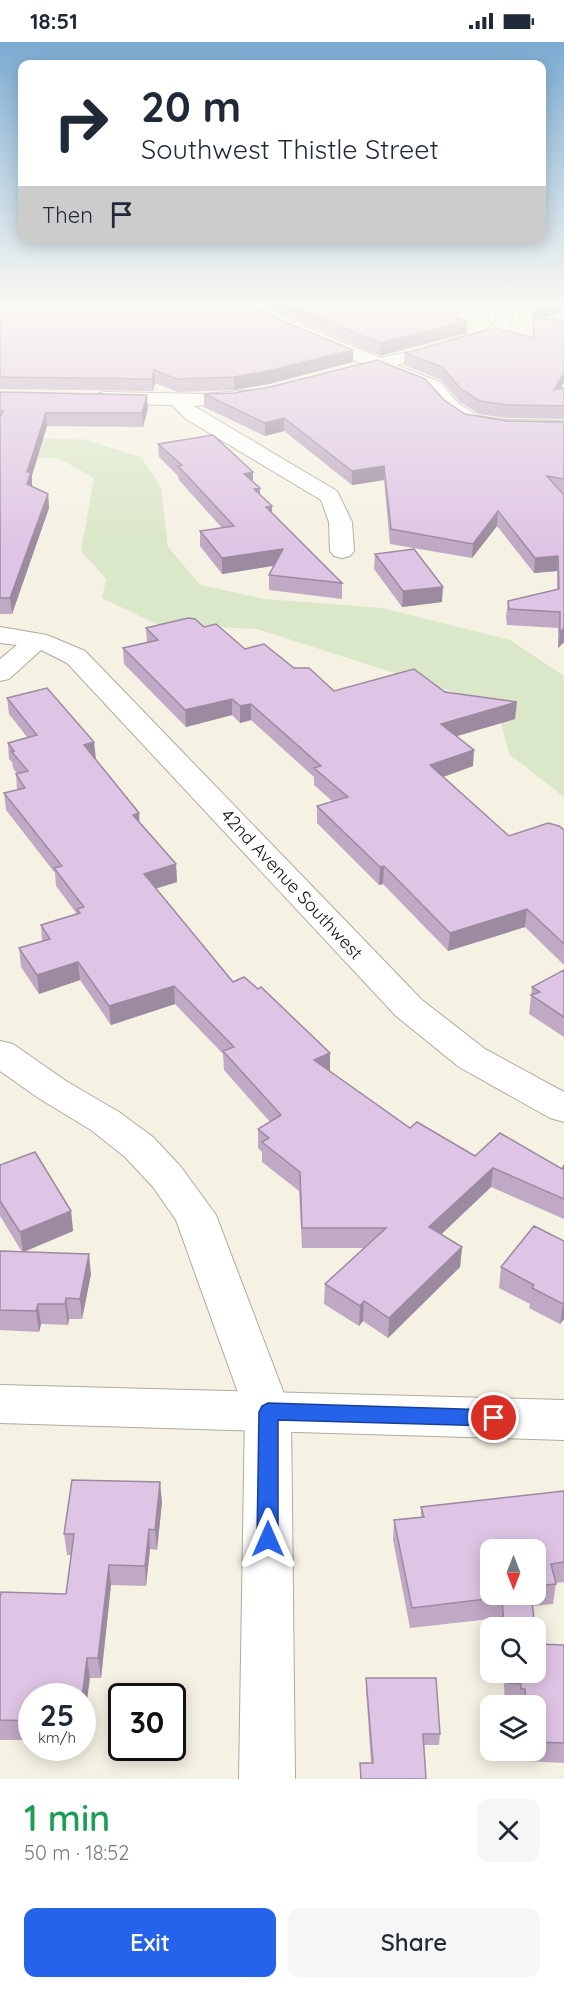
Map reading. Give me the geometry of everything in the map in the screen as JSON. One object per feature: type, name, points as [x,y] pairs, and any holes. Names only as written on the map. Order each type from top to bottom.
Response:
[{"type":"street","points":[[426,382],[433,386],[452,408],[472,421],[506,426],[564,427]]},
{"type":"street","points":[[83,398],[234,398],[270,392]]},
{"type":"street","points":[[178,399],[184,408],[208,425],[328,496],[339,512],[343,528],[342,551]]},
{"type":"street","name":"42nd Avenue Southwest","points":[[0,635],[38,640],[61,648],[76,657],[92,671],[409,1008],[472,1058],[564,1108]]},
{"type":"street","points":[[0,673],[38,640]]},
{"type":"street","points":[[0,1053],[53,1090],[105,1121],[139,1147],[167,1177],[195,1215],[268,1412],[267,1779]]},
{"type":"street","points":[[0,1404],[564,1420]]},
{"type":"green space","points":[[16,438],[82,439],[141,457],[161,487],[168,547],[200,585],[265,599],[382,608],[510,640],[564,676],[564,797],[509,754],[501,722],[463,695],[257,629],[156,624],[102,598],[106,579],[81,551],[94,478],[58,458],[0,458]]},
{"type":"building","points":[[290,382],[428,382],[444,400],[465,414],[507,421],[564,422],[564,479],[547,476],[564,495],[564,628],[560,632],[560,612],[509,609],[508,601],[559,589],[558,556],[535,558],[498,511],[473,544],[391,529],[384,466],[352,471],[284,418],[265,423],[204,394],[234,393]]},
{"type":"building","points":[[455,382],[559,382],[554,390],[564,388],[564,406],[507,405],[480,401],[461,389]]},
{"type":"building","points":[[0,392],[147,395],[142,413],[46,413],[27,472],[31,472],[27,484],[48,494],[10,598],[0,598],[0,417],[3,411],[0,411]]},
{"type":"building","points":[[213,435],[253,472],[244,474],[260,488],[254,489],[272,506],[266,507],[342,583],[269,575],[283,549],[222,558],[200,531],[234,526],[178,466],[182,465],[158,444]]},
{"type":"building","points":[[414,549],[443,587],[403,591],[375,554]]},
{"type":"building","points":[[188,618],[195,619],[204,627],[216,624],[245,649],[264,644],[294,668],[309,668],[334,691],[414,669],[445,692],[517,702],[441,724],[474,750],[430,765],[509,836],[548,823],[564,830],[564,944],[527,909],[450,933],[384,866],[380,867],[317,806],[348,797],[314,768],[321,766],[251,704],[240,706],[232,699],[185,710],[123,648],[158,640],[146,628]]},
{"type":"building","points":[[47,688],[94,742],[84,745],[139,813],[133,815],[176,864],[144,874],[233,982],[244,977],[258,989],[261,987],[330,1053],[314,1060],[410,1128],[417,1122],[475,1156],[500,1133],[562,1169],[564,1165],[564,1199],[493,1168],[429,1227],[462,1247],[389,1318],[364,1301],[360,1306],[325,1284],[386,1228],[302,1228],[300,1172],[262,1142],[269,1138],[258,1129],[281,1115],[223,1051],[234,1047],[174,986],[109,1006],[78,962],[37,975],[19,948],[50,939],[41,925],[80,913],[77,909],[84,907],[54,868],[62,866],[4,793],[25,788],[16,774],[28,771],[11,751],[14,751],[8,743],[37,735],[7,698]]},
{"type":"building","points":[[564,970],[564,1017],[531,995],[540,992],[532,987]]},
{"type":"building","points":[[35,1152],[71,1211],[20,1232],[0,1201],[0,1165]]},
{"type":"building","points":[[534,1226],[564,1241],[563,1304],[532,1288],[534,1285],[501,1267]]},
{"type":"building","points":[[0,1251],[89,1254],[80,1299],[66,1298],[65,1304],[38,1304],[36,1311],[0,1310]]},
{"type":"building","points":[[72,1480],[160,1482],[155,1530],[149,1529],[145,1566],[109,1565],[98,1658],[87,1658],[84,1683],[18,1683],[18,1721],[0,1720],[1,1592],[66,1594],[74,1534],[64,1534]]},
{"type":"building","points":[[564,1491],[564,1562],[551,1564],[556,1584],[546,1585],[546,1539],[480,1539],[480,1600],[412,1608],[394,1520],[424,1517],[421,1507]]},
{"type":"building","points":[[503,1605],[532,1605],[534,1617],[503,1617]]},
{"type":"building","points":[[546,1644],[564,1645],[564,1743],[546,1742],[546,1695],[525,1695],[525,1689],[521,1689],[521,1684],[508,1683],[546,1683]]},
{"type":"building","points":[[366,1678],[436,1678],[440,1734],[423,1734],[426,1779],[361,1779],[360,1763],[373,1763]]},
{"type":"route","points":[[268,1539],[268,1412],[494,1418]]}]
